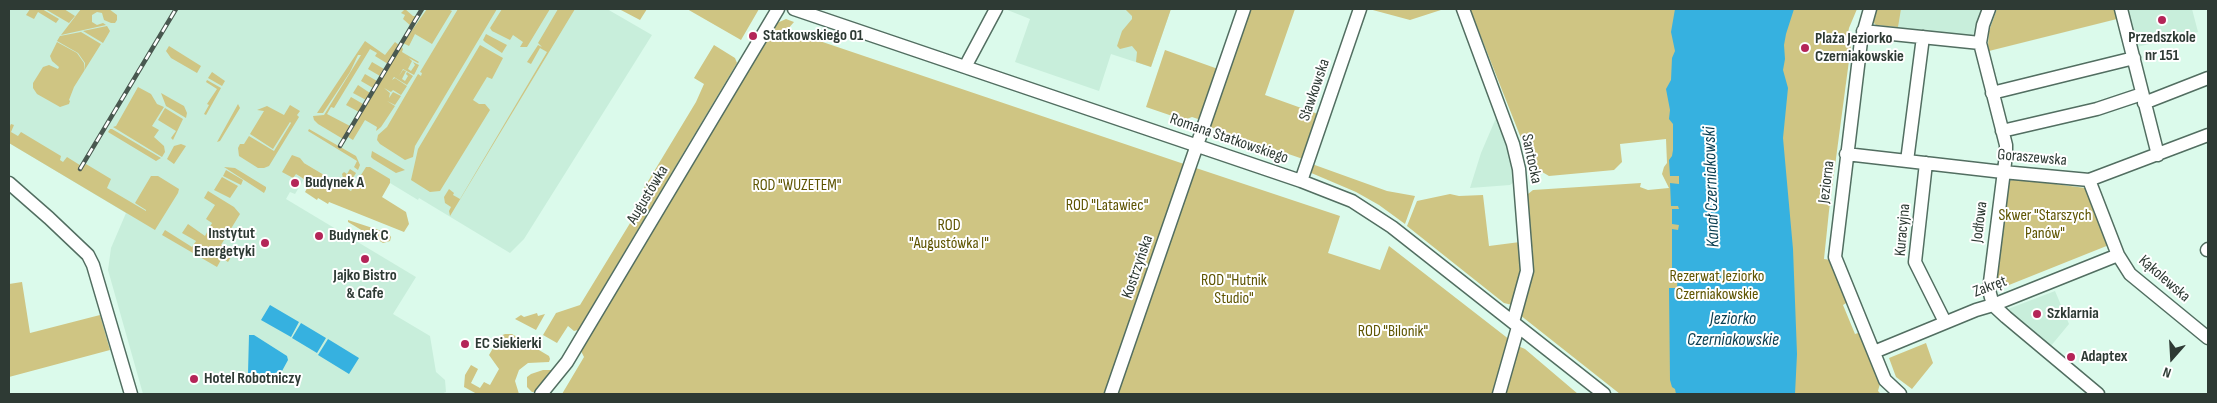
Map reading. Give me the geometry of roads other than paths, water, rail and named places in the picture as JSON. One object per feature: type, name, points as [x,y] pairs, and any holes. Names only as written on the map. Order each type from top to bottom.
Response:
[{"type":"street","name":"Augustówka","points":[[541,394],[567,362],[778,9]]},
{"type":"street","name":"Romana Statkowskiego","points":[[794,9],[1301,181],[1352,201],[1374,214],[1604,394]]},
{"type":"street","points":[[965,67],[996,9]]},
{"type":"street","name":"Kostrzyńska","points":[[1111,394],[1244,9]]},
{"type":"street","name":"Sławkowska","points":[[1301,181],[1360,9]]},
{"type":"street","name":"Santocka","points":[[1462,9],[1513,144],[1519,169],[1527,271],[1499,394]]},
{"type":"street","name":"Jeziorna","points":[[1870,9],[1863,31],[1835,251],[1836,263],[1885,380],[1900,394]]},
{"type":"street","name":"Jodłowa","points":[[1989,9],[1980,44],[2002,131],[2006,155],[1989,290],[1993,305]]},
{"type":"street","points":[[2121,9],[2158,155]]},
{"type":"street","points":[[1863,31],[1980,44]]},
{"type":"street","points":[[1907,161],[1923,37]]},
{"type":"street","points":[[1992,93],[2134,58]]},
{"type":"street","points":[[2002,131],[2143,99],[2208,78]]},
{"type":"street","name":"Goraszewska","points":[[1846,154],[2090,180],[2208,135]]},
{"type":"street","name":"Kuracyjna","points":[[1926,164],[1915,262],[1946,322]]},
{"type":"street","name":"Kąkolewska","points":[[2090,180],[2118,254],[2130,274],[2208,338]]},
{"type":"street","points":[[9,183],[22,192],[88,255],[93,266],[131,394]]},
{"type":"street","name":"Zakręt","points":[[1874,352],[2118,254]]},
{"type":"street","points":[[1993,305],[2098,394]]},
{"type":"water","name":"Jeziorko Czerniakowskie","points":[[1675,9],[1794,9],[1784,45],[1785,59],[1783,70],[1788,88],[1783,138],[1793,249],[1797,354],[1795,394],[1676,394],[1675,389],[1672,387],[1670,380],[1669,288],[1677,288],[1678,272],[1672,271],[1672,229],[1678,230],[1679,225],[1672,224],[1672,209],[1679,209],[1678,206],[1671,206],[1670,183],[1679,184],[1679,176],[1670,176],[1669,160],[1673,150],[1673,124],[1669,119],[1670,110],[1666,89],[1671,80],[1672,58],[1675,51],[1671,32]]},
{"type":"water","points":[[270,305],[299,322],[291,337],[261,320]]},
{"type":"water","points":[[301,323],[326,338],[317,353],[292,338]]},
{"type":"water","points":[[249,335],[254,335],[287,356],[288,360],[282,371],[271,374],[248,373]]},
{"type":"water","points":[[328,339],[359,358],[349,374],[318,355]]},
{"type":"railway","points":[[80,169],[176,9]]},
{"type":"railway","points":[[340,146],[422,9]]},
{"type":"place","name":"Przedszkole nr 151","points":[[2162,20]]},
{"type":"place","name":"Statkowskiego 01","points":[[753,36]]},
{"type":"place","name":"Plaża Jeziorko Czerniakowskie","points":[[1805,48]]},
{"type":"place","name":"Budynek A","points":[[295,183]]},
{"type":"place","name":"Budynek C","points":[[319,236]]},
{"type":"place","name":"Instytut Energetyki","points":[[265,243]]},
{"type":"place","name":"Jajko Bistro & Cafe","points":[[365,259]]},
{"type":"place","name":"Szklarnia","points":[[2037,314]]},
{"type":"place","name":"EC Siekierki","points":[[465,344]]},
{"type":"place","name":"Adaptex","points":[[2071,357]]},
{"type":"place","name":"Hotel Robotniczy","points":[[194,379]]},
{"type":"park label","name":"ROD \"WUZETEM\"","points":[[797,186]]},
{"type":"park label","name":"ROD \"Latawiec\"","points":[[1107,206]]},
{"type":"park label","name":"Skwer \"Starszych Panów\"","points":[[2045,225]]},
{"type":"park label","name":"ROD \"Augustówka I\"","points":[[949,235]]},
{"type":"park label","name":"Rezerwat Jeziorko Czerniakowskie","points":[[1717,286]]},
{"type":"park label","name":"ROD \"Hutnik Studio\"","points":[[1234,290]]},
{"type":"park label","name":"ROD \"Bilonik\"","points":[[1393,332]]},
{"type":"water label","name":"Kanał Czerniakowski","points":[[1712,187]]}]
